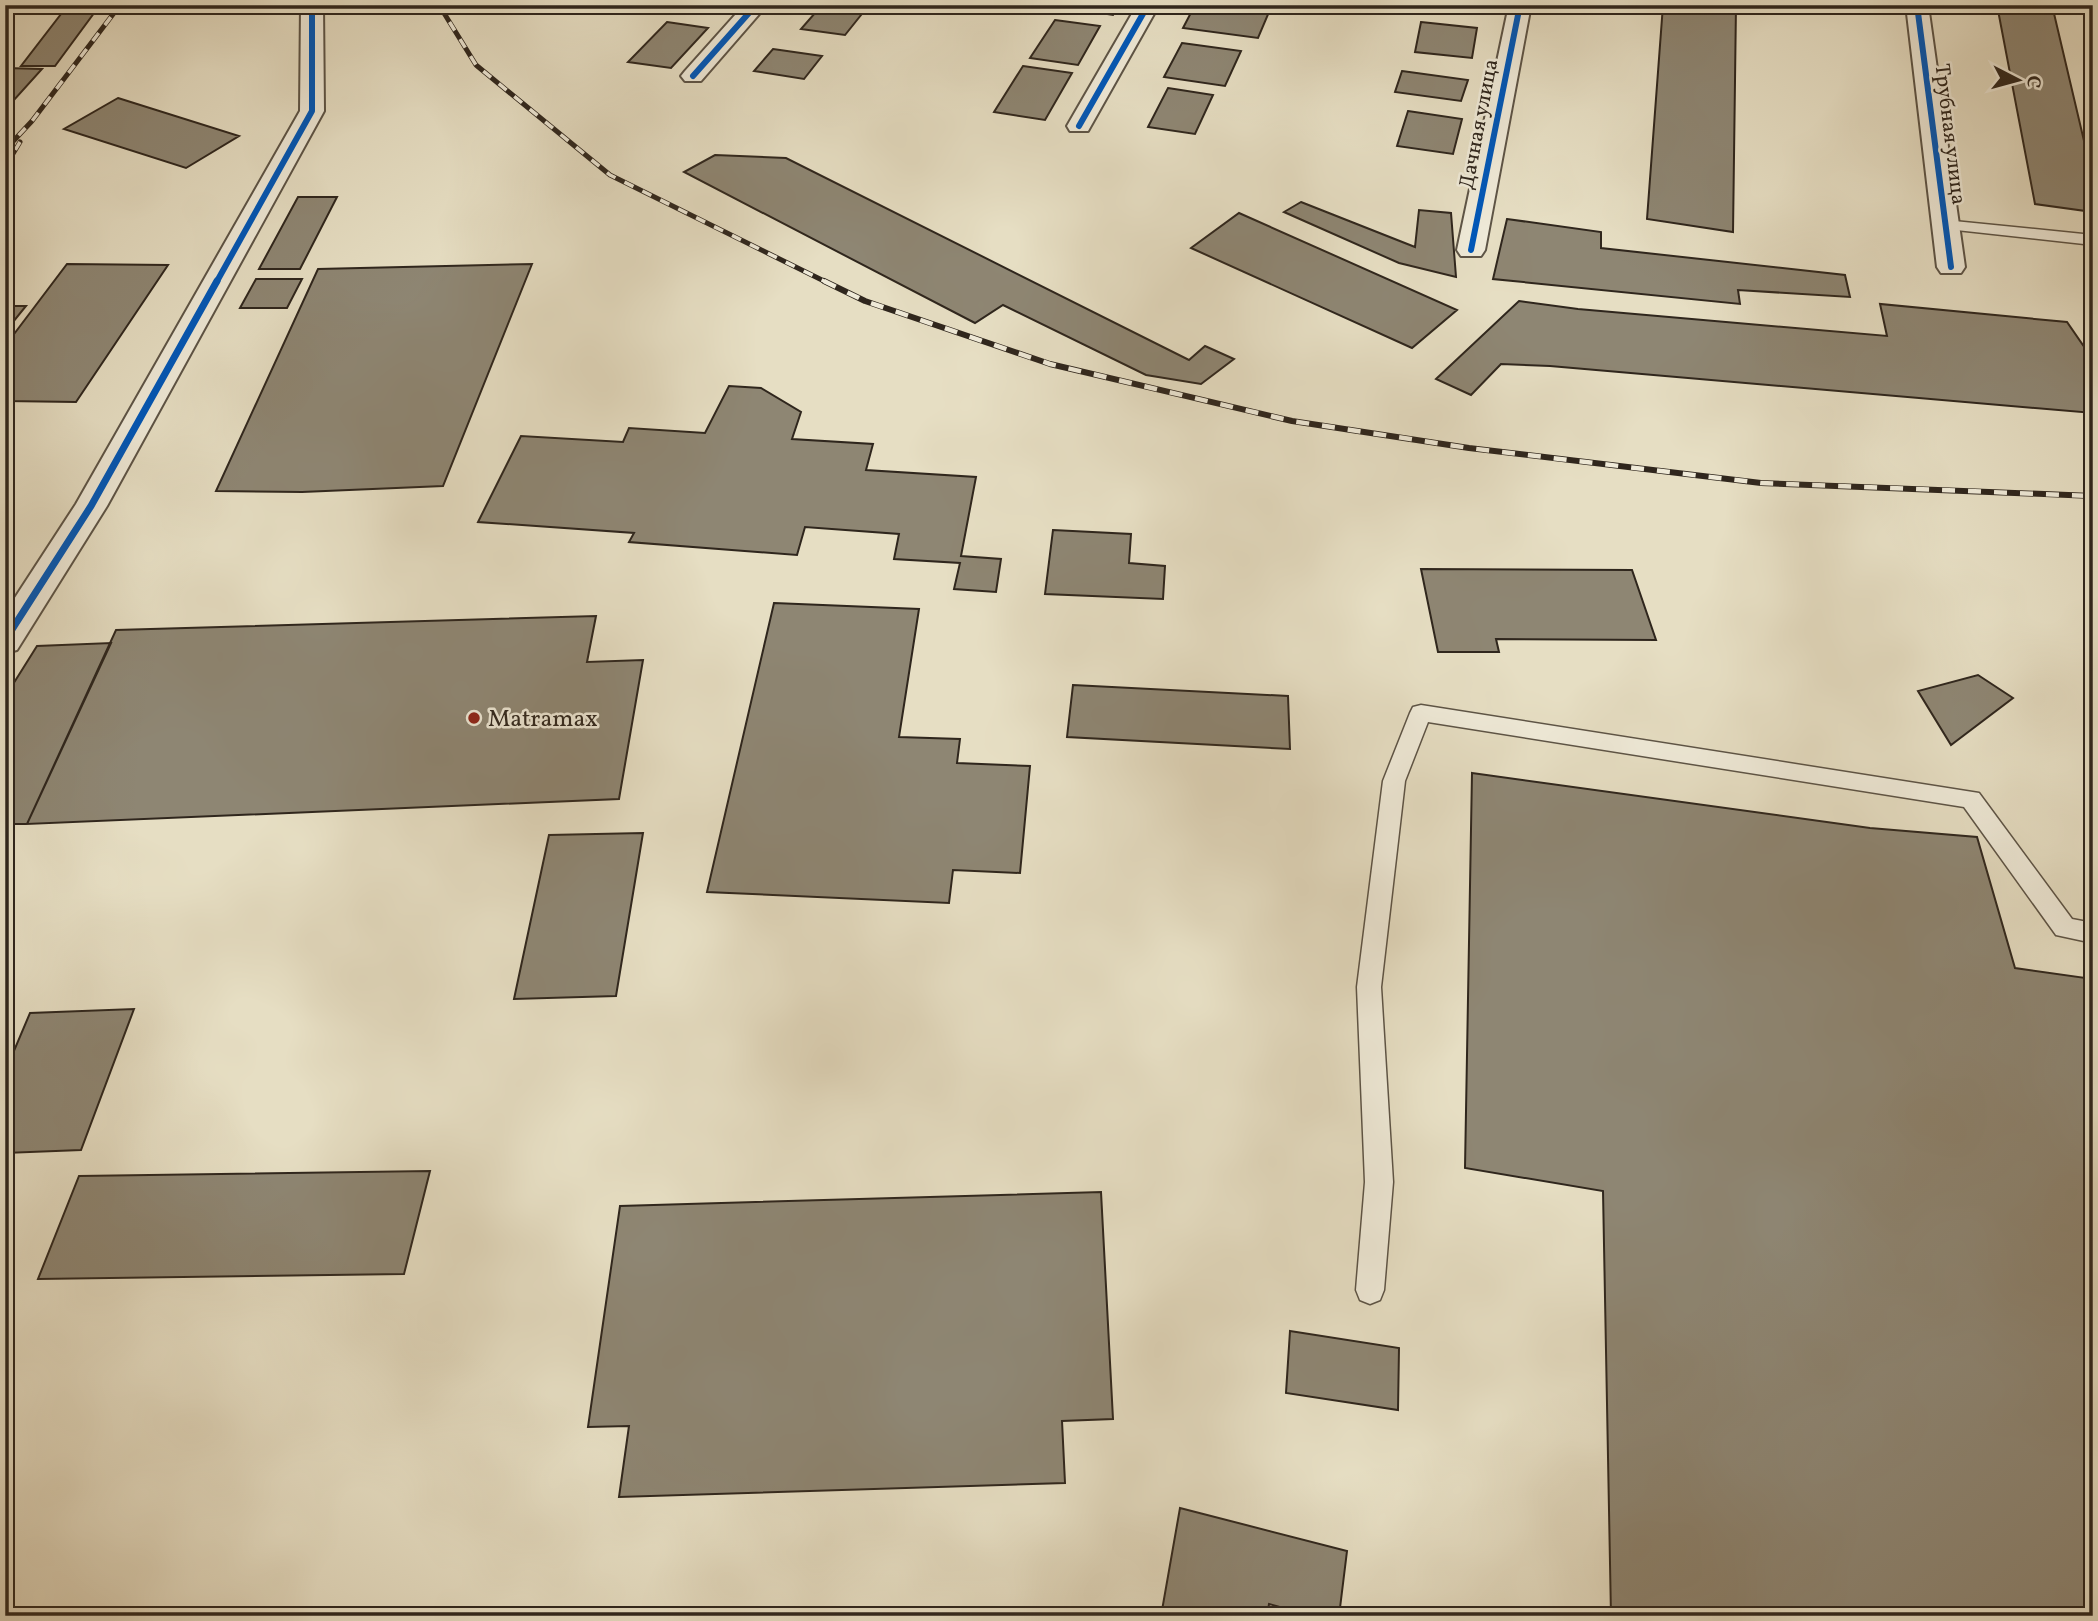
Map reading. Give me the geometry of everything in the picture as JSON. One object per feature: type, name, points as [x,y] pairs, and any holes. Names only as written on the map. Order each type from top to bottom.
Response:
[{"type":"street","points":[[5,641],[91,506],[312,111],[312,5]]},
{"type":"street","points":[[692,76],[756,5]]},
{"type":"street","points":[[1079,126],[1147,5]]},
{"type":"street","name":"Дачная улица","points":[[1471,250],[1520,5]]},
{"type":"street","name":"Трубная улица","points":[[1917,5],[1951,267]]},
{"type":"lane","points":[[1944,225],[2093,240]]},
{"type":"lane","points":[[1370,1290],[1380,1182],[1369,986],[1394,780],[1422,713],[1971,799],[2065,928],[2093,933]]},
{"type":"building","points":[[68,5],[100,5],[55,66],[21,66]]},
{"type":"building","points":[[681,5],[730,5],[723,13]]},
{"type":"building","points":[[822,5],[869,5],[845,35],[801,29]]},
{"type":"building","points":[[1050,5],[1119,5],[1113,15]]},
{"type":"building","points":[[1195,5],[1272,5],[1258,38],[1183,28]]},
{"type":"building","points":[[1663,5],[1736,5],[1733,232],[1647,219]]},
{"type":"building","points":[[1997,5],[2052,5],[2093,179],[2093,212],[2035,204]]},
{"type":"building","points":[[1055,20],[1100,26],[1078,65],[1030,58]]},
{"type":"building","points":[[667,22],[708,28],[671,68],[628,62]]},
{"type":"building","points":[[1421,22],[1477,28],[1472,58],[1415,52]]},
{"type":"building","points":[[1182,43],[1241,51],[1225,86],[1164,77]]},
{"type":"building","points":[[773,49],[822,56],[804,79],[754,71]]},
{"type":"building","points":[[1023,66],[1072,73],[1045,120],[994,112]]},
{"type":"building","points":[[5,68],[42,69],[5,110]]},
{"type":"building","points":[[1402,71],[1468,80],[1461,101],[1395,92]]},
{"type":"building","points":[[1168,88],[1213,95],[1195,134],[1148,127]]},
{"type":"building","points":[[118,98],[239,136],[186,168],[64,129]]},
{"type":"building","points":[[1408,111],[1462,119],[1453,154],[1397,146]]},
{"type":"building","points":[[715,155],[786,158],[1189,360],[1205,346],[1234,359],[1201,384],[1146,375],[1003,305],[975,323],[684,172]]},
{"type":"building","points":[[298,197],[337,197],[300,269],[259,269]]},
{"type":"building","points":[[1301,202],[1415,247],[1419,210],[1451,213],[1456,277],[1399,263],[1284,212]]},
{"type":"building","points":[[1239,213],[1457,310],[1412,348],[1191,248]]},
{"type":"building","points":[[1507,219],[1601,232],[1601,248],[1845,275],[1850,297],[1738,290],[1740,304],[1493,279]]},
{"type":"building","points":[[67,264],[168,265],[76,402],[5,401],[5,346]]},
{"type":"building","points":[[532,264],[443,486],[302,492],[216,491],[318,269]]},
{"type":"building","points":[[256,279],[302,279],[287,308],[240,308]]},
{"type":"building","points":[[1519,301],[1578,309],[1887,336],[1880,304],[2067,322],[2085,348],[2093,349],[2093,413],[1550,366],[1501,364],[1471,395],[1436,379]]},
{"type":"building","points":[[5,306],[26,306],[5,332]]},
{"type":"building","points":[[729,386],[761,388],[801,412],[792,439],[873,444],[866,470],[976,477],[961,556],[1001,559],[996,592],[954,589],[960,563],[894,559],[899,534],[805,527],[797,555],[629,542],[634,533],[478,522],[521,436],[623,442],[629,428],[705,433]]},
{"type":"building","points":[[1053,530],[1131,534],[1129,563],[1165,566],[1163,599],[1045,594]]},
{"type":"building","points":[[1421,569],[1632,570],[1656,640],[1496,639],[1499,652],[1438,652]]},
{"type":"building","points":[[774,603],[919,609],[899,737],[960,739],[957,763],[1030,766],[1020,873],[953,870],[949,903],[707,892]]},
{"type":"building","points":[[596,616],[587,662],[643,660],[619,799],[27,824],[116,630]]},
{"type":"building","points":[[111,643],[27,824],[5,824],[5,697],[37,646]]},
{"type":"building","points":[[1978,675],[2013,698],[1951,745],[1918,691]]},
{"type":"building","points":[[1073,685],[1288,696],[1290,749],[1067,737]]},
{"type":"building","points":[[1472,773],[1870,828],[1977,837],[2015,968],[2093,979],[2093,1616],[1611,1616],[1603,1191],[1465,1168]]},
{"type":"building","points":[[643,833],[616,996],[514,999],[549,835]]},
{"type":"building","points":[[134,1009],[81,1150],[5,1153],[5,1072],[30,1013]]},
{"type":"building","points":[[430,1171],[404,1274],[38,1279],[79,1176]]},
{"type":"building","points":[[1101,1192],[1113,1419],[1062,1421],[1065,1483],[619,1497],[629,1426],[588,1427],[620,1206]]},
{"type":"building","points":[[1290,1331],[1399,1348],[1398,1410],[1286,1393]]},
{"type":"building","points":[[1180,1508],[1347,1551],[1339,1616],[1312,1616],[1269,1604],[1267,1616],[1161,1616]]},
{"type":"railway","points":[[5,150],[32,121],[120,5]]},
{"type":"railway","points":[[439,5],[476,65],[610,175],[828,283]]},
{"type":"railway","points":[[5,167],[20,142]]},
{"type":"railway","points":[[824,281],[865,301],[1050,364],[1292,421],[1469,448],[1761,483],[2093,496]]},
{"type":"cycle path","points":[[5,641],[91,506],[312,111],[312,5]]},
{"type":"cycle path","points":[[693,76],[756,5]]},
{"type":"cycle path","points":[[1079,126],[1148,5]]},
{"type":"cycle path","points":[[1471,250],[1520,5]]},
{"type":"cycle path","points":[[1917,5],[1951,267]]},
{"type":"place","name":"Matramax","points":[[474,718]]}]
